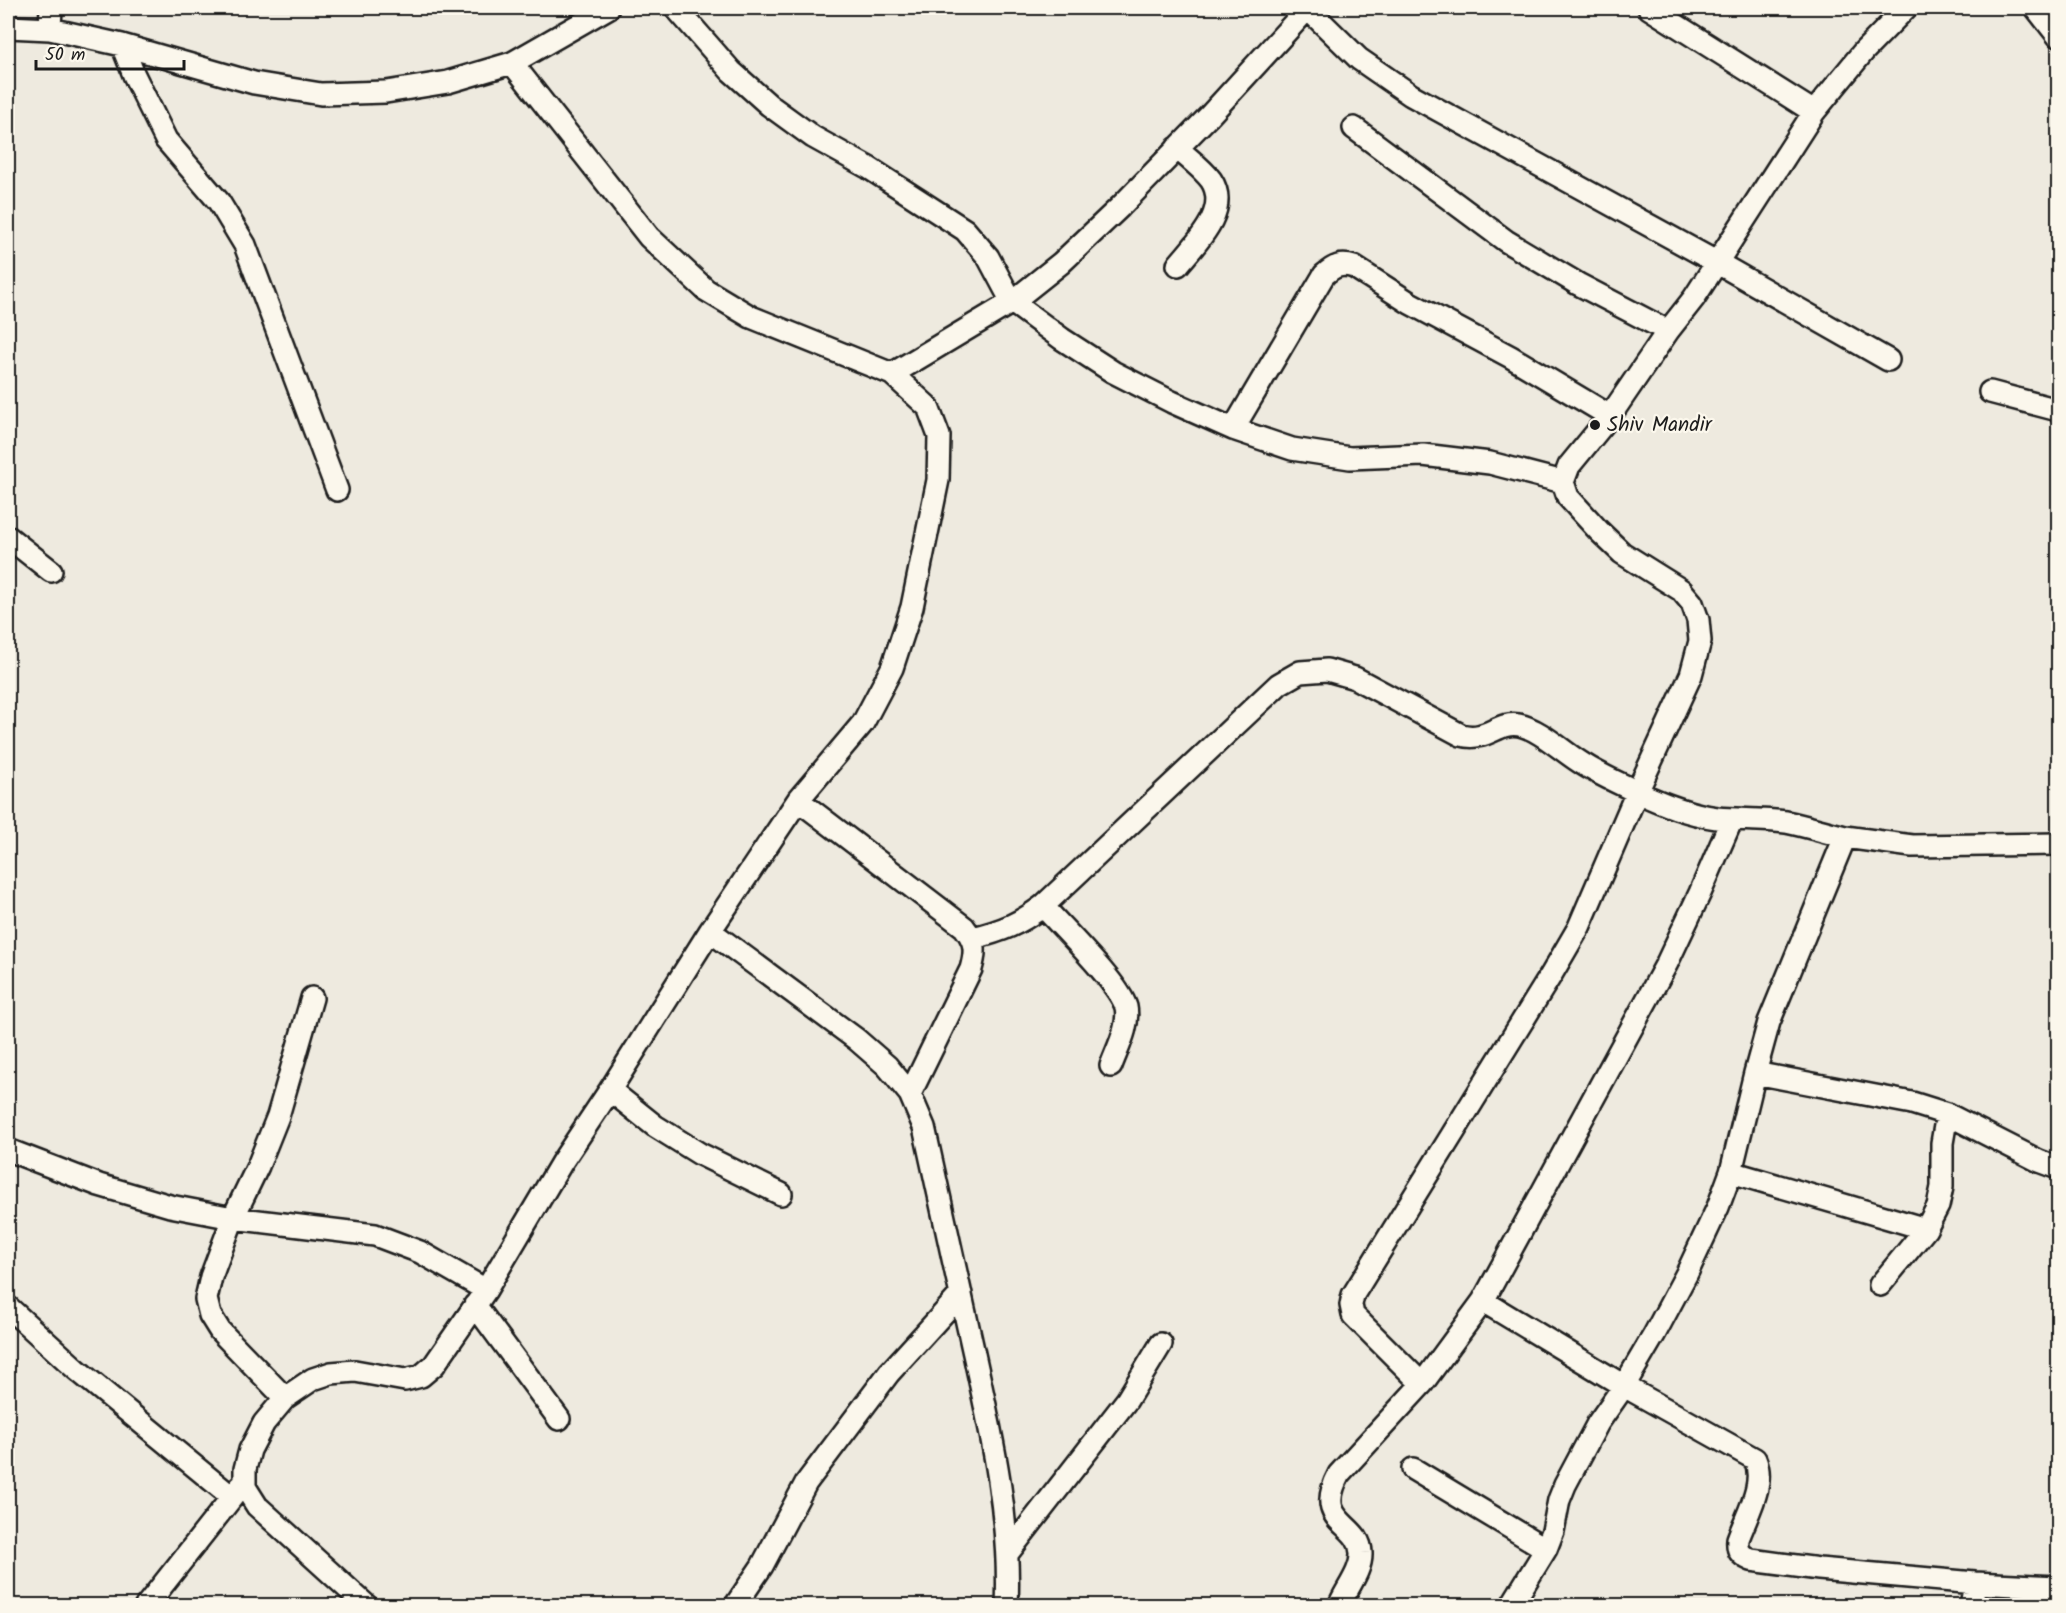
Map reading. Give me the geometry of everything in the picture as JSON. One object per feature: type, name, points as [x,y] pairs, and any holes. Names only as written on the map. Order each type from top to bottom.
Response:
[{"type":"street","points":[[50,29],[51,8]]},
{"type":"street","points":[[8,27],[50,29],[122,45],[254,83],[321,94],[386,92],[448,82],[512,63],[608,8]]},
{"type":"street","points":[[676,8],[731,71],[769,105],[813,137],[869,168],[965,230],[988,257],[1012,302],[1062,339],[1113,372],[1233,429],[1292,449],[1350,458],[1423,455],[1490,463],[1563,482]]},
{"type":"street","points":[[892,374],[1012,302],[1061,263],[1120,207],[1308,8],[1359,59],[1411,95],[1716,262],[1888,360]]},
{"type":"street","points":[[1649,8],[1814,112]]},
{"type":"street","points":[[1422,1384],[1353,1315],[1351,1305],[1353,1295],[1579,927],[1637,792],[1691,675],[1700,641],[1698,620],[1692,603],[1682,590],[1622,552],[1606,538],[1568,497],[1563,482],[1569,466],[1610,416],[1694,298],[1814,112],[1903,8]]},
{"type":"street","points":[[2036,8],[2058,36]]},
{"type":"street","points":[[122,45],[166,140],[219,202],[245,245],[337,490]]},
{"type":"street","points":[[146,1605],[238,1489],[250,1450],[264,1423],[285,1398],[312,1379],[331,1373],[355,1371],[405,1380],[421,1376],[434,1365],[480,1297],[562,1162],[710,931],[798,800],[863,723],[892,668],[912,607],[938,480],[939,436],[928,407],[892,374],[751,317],[706,290],[649,237],[512,63]]},
{"type":"street","points":[[1354,128],[1506,241],[1578,284],[1668,332]]},
{"type":"street","points":[[1177,148],[1210,179],[1217,192],[1216,211],[1207,228],[1178,265]]},
{"type":"street","points":[[1233,429],[1324,275],[1334,266],[1344,264],[1354,267],[1410,303],[1511,357],[1610,416]]},
{"type":"street","points":[[1990,393],[2058,410]]},
{"type":"street","points":[[8,537],[51,571]]},
{"type":"street","points":[[973,938],[1001,932],[1022,922],[1043,906],[1270,692],[1300,672],[1327,670],[1355,678],[1461,735],[1472,738],[1484,736],[1510,724],[1522,725],[1536,732],[1583,765],[1637,792],[1692,813],[1732,819],[1754,818],[1788,823],[1845,837],[1911,846],[2058,844]]},
{"type":"street","points":[[798,800],[964,927],[973,938],[975,955],[971,969],[910,1094]]},
{"type":"street","points":[[1339,1605],[1359,1566],[1361,1552],[1356,1540],[1335,1516],[1330,1503],[1332,1489],[1339,1474],[1422,1384],[1483,1301],[1667,963],[1732,819]]},
{"type":"street","points":[[1511,1605],[1546,1549],[1565,1485],[1598,1423],[1624,1386],[1687,1273],[1718,1207],[1731,1172],[1769,1022],[1845,837]]},
{"type":"street","points":[[1043,906],[1117,989],[1126,1009],[1125,1029],[1111,1065]]},
{"type":"street","points":[[710,931],[856,1038],[887,1066],[910,1094],[924,1127],[994,1442],[1005,1518],[1012,1604]]},
{"type":"street","points":[[285,1398],[220,1331],[210,1315],[206,1299],[211,1276],[233,1218],[258,1166],[278,1116],[312,998]]},
{"type":"street","points":[[1755,1073],[1912,1103],[1947,1114],[2039,1161],[2058,1168]]},
{"type":"street","points":[[610,1090],[655,1126],[700,1154],[781,1194]]},
{"type":"street","points":[[1880,1285],[1926,1229],[1938,1206],[1942,1187],[1942,1143],[1947,1114]]},
{"type":"street","points":[[8,1150],[99,1185],[170,1206],[233,1218],[375,1235],[420,1252],[480,1297],[559,1419]]},
{"type":"street","points":[[1731,1172],[1926,1229]]},
{"type":"street","points":[[735,1605],[762,1566],[806,1483],[889,1373],[960,1294]]},
{"type":"street","points":[[1483,1301],[1624,1386],[1755,1459],[1760,1470],[1758,1483],[1738,1539],[1737,1549],[1741,1556],[1751,1560],[1819,1569],[1975,1583],[2058,1587]]},
{"type":"street","points":[[8,1307],[76,1369],[238,1489]]},
{"type":"street","points":[[1007,1554],[1127,1400],[1161,1344]]},
{"type":"street","points":[[1413,1469],[1546,1549]]},
{"type":"street","points":[[238,1489],[245,1487],[257,1506],[367,1605]]},
{"type":"street","points":[[1971,1605],[1975,1583]]},
{"type":"place","name":"Shiv Mandir","points":[[1595,425]]}]
